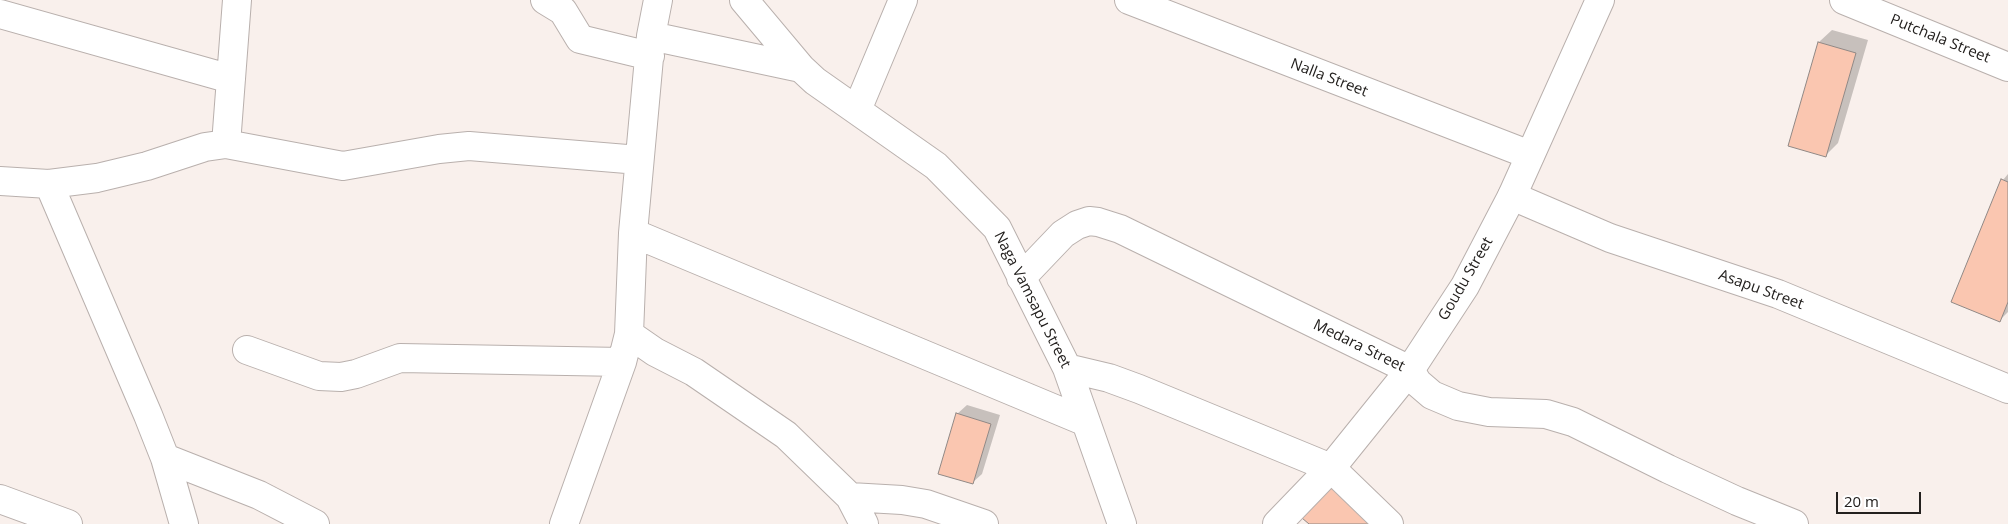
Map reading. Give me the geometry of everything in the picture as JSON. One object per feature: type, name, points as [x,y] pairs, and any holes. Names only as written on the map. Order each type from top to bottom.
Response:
[{"type":"street","points":[[226,144],[237,0]]},
{"type":"street","points":[[545,0],[563,11],[580,39],[651,46],[801,68]]},
{"type":"street","points":[[564,524],[622,362],[628,334],[639,160],[651,46],[658,0]]},
{"type":"street","name":"Naga Vamsapu Street","points":[[744,0],[801,68],[936,166],[996,228],[1067,368],[1122,524]]},
{"type":"street","points":[[857,110],[903,0]]},
{"type":"street","name":"Nalla Street","points":[[1129,0],[1530,155]]},
{"type":"street","name":"Goudu Street","points":[[1277,524],[1331,468],[1410,370],[1465,286],[1512,196],[1600,0]]},
{"type":"street","name":"Putchala Street","points":[[1844,0],[2008,67]]},
{"type":"street","points":[[0,14],[231,79]]},
{"type":"street","points":[[0,182],[50,184],[96,178],[147,166],[205,147],[226,144],[343,166],[439,149],[468,146],[639,160]]},
{"type":"street","points":[[50,184],[165,458],[184,524]]},
{"type":"street","name":"Asapu Street","points":[[1512,196],[1610,238],[1778,294],[2008,389]]},
{"type":"street","name":"Medara Street","points":[[1021,278],[1063,234],[1077,225],[1089,221],[1120,229],[1410,370],[1418,383],[1432,395],[1458,406],[1489,412],[1546,414],[1573,422],[1668,469],[1794,524]]},
{"type":"street","points":[[633,232],[1086,422]]},
{"type":"street","points":[[628,334],[654,352],[694,372],[786,435],[850,497],[864,524]]},
{"type":"street","points":[[247,350],[319,376],[341,377],[356,374],[400,358],[622,362]]},
{"type":"street","points":[[1067,368],[1109,378],[1139,389],[1331,468],[1388,524]]},
{"type":"street","points":[[165,458],[259,495],[315,524]]},
{"type":"street","points":[[850,497],[902,500],[926,504],[984,524]]},
{"type":"street","points":[[0,499],[68,524]]},
{"type":"building","points":[[1818,42],[1856,53],[1826,157],[1788,146]]},
{"type":"building","points":[[2001,179],[2008,182],[2008,302],[2000,322],[1951,302]]},
{"type":"building","points":[[956,413],[991,424],[973,484],[938,474]]},
{"type":"building","points":[[1333,480],[1378,524],[1309,524],[1302,518]]}]
